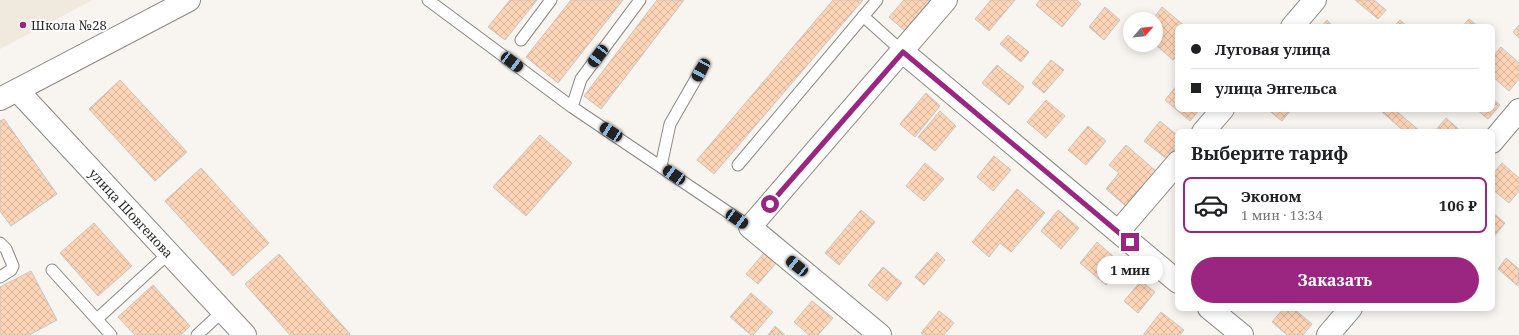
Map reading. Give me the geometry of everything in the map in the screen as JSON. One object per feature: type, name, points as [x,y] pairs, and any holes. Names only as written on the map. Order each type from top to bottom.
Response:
[{"type":"street","points":[[9,95],[189,0]]},
{"type":"street","points":[[880,335],[750,227],[903,52],[946,0]]},
{"type":"street","points":[[1295,24],[1315,0]]},
{"type":"street","points":[[903,52],[1175,280]]},
{"type":"street","name":"улица Шовгенова","points":[[9,95],[169,253],[245,335]]},
{"type":"street","points":[[1495,138],[1519,110]]},
{"type":"street","points":[[1206,129],[1220,112]]},
{"type":"street","points":[[1118,232],[1175,166]]},
{"type":"street","points":[[1213,311],[1242,335]]},
{"type":"street","points":[[1328,335],[1348,311]]},
{"type":"lane","points":[[428,0],[572,107],[750,227]]},
{"type":"lane","points":[[521,40],[551,0]]},
{"type":"lane","points":[[572,107],[581,79],[640,0]]},
{"type":"lane","points":[[738,165],[877,0]]},
{"type":"lane","points":[[863,16],[903,52]]},
{"type":"lane","points":[[661,166],[670,124],[701,70]]},
{"type":"lane","points":[[0,243],[6,249],[13,266],[11,270],[0,277]]},
{"type":"lane","points":[[97,319],[169,253]]},
{"type":"lane","points":[[52,270],[112,335]]},
{"type":"lane","points":[[197,335],[223,311]]},
{"type":"shaded area","name":"Школа №28","points":[[0,0],[93,0],[0,49]]},
{"type":"building","points":[[510,0],[537,0],[505,40],[488,27]]},
{"type":"building","points":[[571,0],[623,0],[558,83],[526,57]]},
{"type":"building","points":[[657,0],[684,0],[601,109],[584,96]]},
{"type":"building","points":[[833,0],[863,0],[714,174],[697,160]]},
{"type":"building","points":[[904,0],[931,0],[905,31],[889,17]]},
{"type":"building","points":[[991,0],[1015,0],[989,31],[975,19]]},
{"type":"building","points":[[1040,0],[1077,0],[1081,4],[1062,27],[1036,5]]},
{"type":"building","points":[[1355,0],[1374,0],[1386,10],[1378,19]]},
{"type":"building","points":[[1105,7],[1120,20],[1104,40],[1089,27]]},
{"type":"building","points":[[1162,7],[1182,24],[1175,24],[1175,58],[1173,60],[1163,51],[1163,12],[1158,12]]},
{"type":"building","points":[[1469,19],[1475,24],[1465,24]]},
{"type":"building","points":[[1327,20],[1331,24],[1324,24]]},
{"type":"building","points":[[1400,20],[1405,24],[1396,24]]},
{"type":"building","points":[[1519,25],[1519,38],[1513,32]]},
{"type":"building","points":[[1008,35],[1029,52],[1021,62],[1000,44]]},
{"type":"building","points":[[1501,47],[1519,63],[1519,79],[1509,91],[1495,79],[1495,54]]},
{"type":"building","points":[[1051,60],[1064,70],[1044,93],[1032,83]]},
{"type":"building","points":[[997,65],[1024,87],[1009,105],[982,83]]},
{"type":"building","points":[[120,80],[187,152],[155,181],[89,109]]},
{"type":"building","points":[[1175,88],[1175,108],[1165,100]]},
{"type":"building","points":[[926,93],[940,106],[915,137],[900,124]]},
{"type":"building","points":[[1046,100],[1065,116],[1046,138],[1027,122]]},
{"type":"building","points":[[1495,101],[1500,105],[1495,111]]},
{"type":"building","points":[[940,111],[956,126],[935,151],[918,137]]},
{"type":"building","points":[[1179,112],[1198,112],[1190,121]]},
{"type":"building","points":[[1271,112],[1289,112],[1282,121]]},
{"type":"building","points":[[1382,112],[1398,112],[1417,129],[1402,129]]},
{"type":"building","points":[[1480,112],[1494,112],[1488,119]]},
{"type":"building","points":[[1446,118],[1459,129],[1437,129]]},
{"type":"building","points":[[4,119],[57,194],[11,226],[0,211],[0,121]]},
{"type":"building","points":[[1160,121],[1175,134],[1175,149],[1167,159],[1144,141]]},
{"type":"building","points":[[1088,126],[1106,141],[1086,165],[1068,150]]},
{"type":"building","points":[[540,135],[572,163],[526,216],[493,187]]},
{"type":"building","points":[[1126,145],[1157,172],[1127,207],[1106,189],[1119,173],[1109,165]]},
{"type":"building","points":[[994,156],[1011,170],[993,191],[977,177]]},
{"type":"building","points":[[925,163],[944,179],[924,201],[906,186]]},
{"type":"building","points":[[1502,163],[1519,178],[1519,191],[1509,203],[1495,191],[1495,171]]},
{"type":"building","points":[[201,168],[269,243],[233,276],[165,201]]},
{"type":"building","points":[[1017,189],[1045,213],[1011,252],[1000,243],[989,257],[972,242]]},
{"type":"building","points":[[861,210],[875,222],[839,265],[825,253]]},
{"type":"building","points":[[1058,210],[1079,228],[1061,249],[1041,231]]},
{"type":"building","points":[[1495,215],[1505,223],[1495,235]]},
{"type":"building","points":[[94,223],[132,266],[98,296],[60,253]]},
{"type":"building","points":[[1097,242],[1123,265],[1106,285],[1080,263]]},
{"type":"building","points":[[937,252],[945,260],[924,285],[915,277]]},
{"type":"building","points":[[764,253],[776,263],[758,284],[746,274]]},
{"type":"building","points":[[279,254],[350,334],[349,335],[290,335],[245,284]]},
{"type":"building","points":[[1506,258],[1519,269],[1518,286],[1498,269]]},
{"type":"building","points":[[883,267],[902,283],[887,301],[868,285]]},
{"type":"building","points":[[31,271],[57,320],[29,335],[0,335],[0,287]]},
{"type":"building","points":[[1141,281],[1155,292],[1138,313],[1124,301]]},
{"type":"building","points":[[153,285],[190,326],[181,335],[135,335],[118,317]]},
{"type":"building","points":[[751,293],[773,312],[753,335],[751,335],[730,317]]},
{"type":"building","points":[[812,301],[833,318],[818,335],[809,335],[794,322]]},
{"type":"building","points":[[939,311],[954,323],[944,335],[924,335],[921,333]]},
{"type":"building","points":[[1281,311],[1297,311],[1312,324],[1303,335],[1287,335],[1272,322]]},
{"type":"building","points":[[1161,312],[1184,330],[1180,335],[1143,335]]},
{"type":"building","points":[[775,326],[785,335],[768,335]]},
{"type":"place","name":"Школа №28","points":[[23,25]]},
{"type":"route","points":[[770,204],[903,52],[1130,242]]}]
